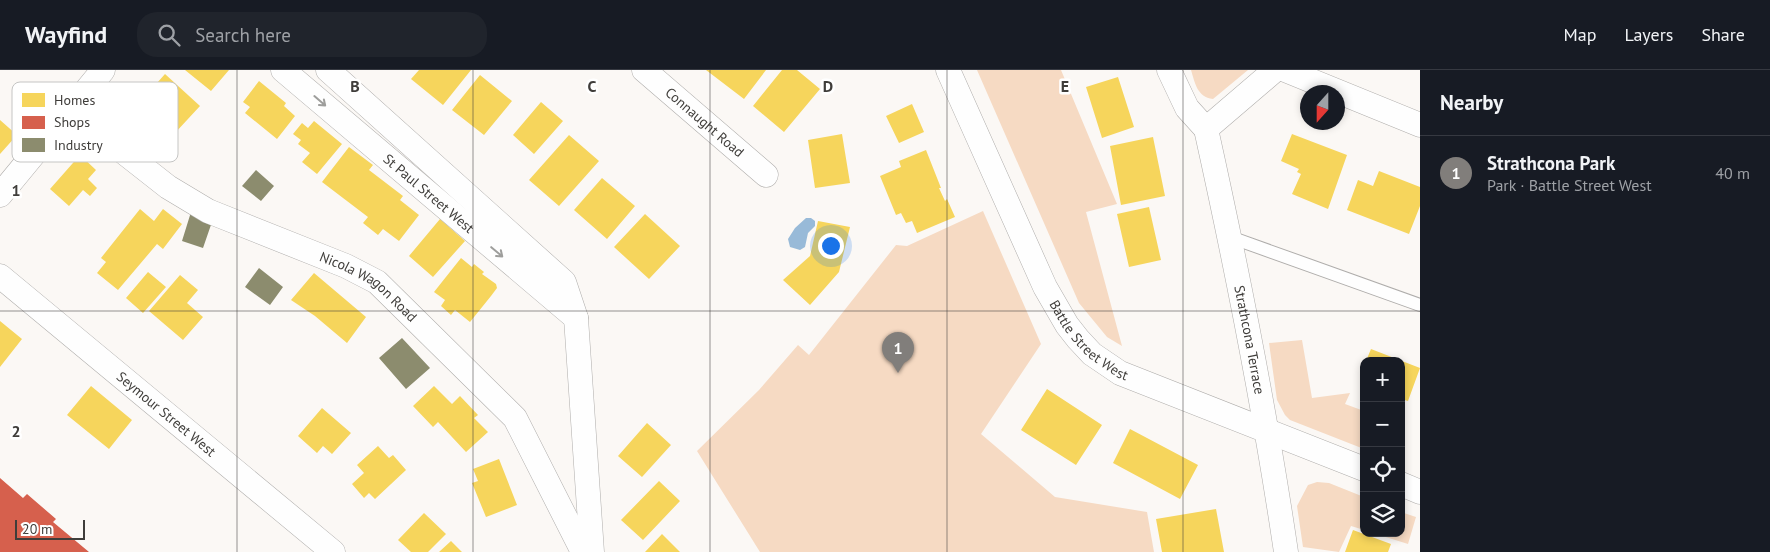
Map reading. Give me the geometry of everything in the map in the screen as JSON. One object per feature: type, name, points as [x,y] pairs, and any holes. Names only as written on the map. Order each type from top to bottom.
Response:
[{"type":"street","points":[[93,82],[103,70]]},
{"type":"street","name":"St Paul Street West","points":[[283,70],[576,318]]},
{"type":"street","name":"St Paul Street West","points":[[328,70],[564,282],[576,318],[592,552]]},
{"type":"street","name":"Connaught Road","points":[[644,70],[766,175]]},
{"type":"street","name":"Battle Street West","points":[[948,70],[1045,287],[1067,325],[1092,354],[1120,373],[1360,468]]},
{"type":"street","name":"Strathcona Terrace","points":[[1169,70],[1187,108],[1206,129],[1230,237],[1268,432],[1286,552]]},
{"type":"street","points":[[1206,129],[1275,70]]},
{"type":"street","points":[[1285,70],[1420,125]]},
{"type":"street","points":[[0,195],[27,162]]},
{"type":"street","name":"Nicola Wagon Road","points":[[136,162],[168,187],[208,211],[346,266],[377,282],[514,418],[583,552]]},
{"type":"street","name":"Seymour Street West","points":[[0,276],[333,552]]},
{"type":"street","points":[[1405,486],[1420,492]]},
{"type":"lane","points":[[1230,237],[1420,305]]},
{"type":"shaded area","points":[[977,70],[1061,70],[1117,204],[1086,212],[1122,346],[1107,337],[1079,303]]},
{"type":"shaded area","points":[[1191,70],[1248,70],[1213,99],[1200,92]]},
{"type":"shaded area","points":[[983,211],[1041,344],[981,434],[1055,497],[1147,512],[1154,552],[760,552],[697,451],[759,390],[798,345],[809,355],[896,245],[907,246]]},
{"type":"shaded area","points":[[1302,340],[1312,398],[1350,393],[1345,404],[1360,410],[1360,447],[1290,420],[1285,415],[1277,400],[1269,343]]},
{"type":"shaded area","points":[[1317,482],[1329,483],[1360,495],[1360,529],[1351,526],[1339,552],[1303,547],[1297,506],[1308,485]]},
{"type":"shaded area","points":[[1405,513],[1416,517],[1408,544],[1386,537],[1405,537]]},
{"type":"water","points":[[806,218],[811,218],[815,221],[815,226],[808,233],[805,247],[800,250],[790,247],[788,239],[795,228]]},
{"type":"building: Homes","points":[[185,70],[229,70],[211,91]]},
{"type":"building: Homes","points":[[419,70],[471,70],[443,105],[411,79]]},
{"type":"building: Homes","points":[[706,70],[766,70],[744,99]]},
{"type":"building: Homes","points":[[782,70],[797,70],[820,89],[784,132],[753,106]]},
{"type":"building: Homes","points":[[165,74],[174,82],[158,82]]},
{"type":"building: Homes","points":[[480,75],[512,101],[484,135],[452,110]]},
{"type":"building: Homes","points":[[1118,77],[1134,127],[1102,138],[1086,87]]},
{"type":"building: Homes","points":[[259,81],[286,103],[284,106],[295,116],[277,139],[245,113],[250,107],[243,102]]},
{"type":"building: Homes","points":[[178,86],[200,106],[178,130]]},
{"type":"building: Homes","points":[[541,102],[563,121],[534,154],[513,135]]},
{"type":"building: Homes","points":[[912,104],[924,132],[899,143],[886,116]]},
{"type":"building: Homes","points":[[0,120],[12,131],[12,141],[0,154]]},
{"type":"building: Homes","points":[[314,121],[342,144],[317,174],[302,162],[310,153],[298,144],[301,140],[293,134],[302,123],[308,128]]},
{"type":"building: Homes","points":[[842,134],[850,183],[815,188],[808,140]]},
{"type":"building: Homes","points":[[1292,134],[1347,155],[1328,209],[1292,194],[1301,174],[1297,172],[1299,169],[1281,161]]},
{"type":"building: Homes","points":[[569,135],[599,161],[559,206],[529,180]]},
{"type":"building: Homes","points":[[1153,137],[1165,196],[1121,205],[1110,146]]},
{"type":"building: Homes","points":[[349,147],[373,165],[369,170],[403,196],[400,200],[419,215],[399,241],[383,229],[378,235],[363,223],[368,217],[322,182]]},
{"type":"building: Homes","points":[[926,150],[941,188],[939,188],[945,201],[947,199],[955,217],[917,233],[912,221],[906,223],[901,213],[896,215],[880,176],[901,167],[899,161]]},
{"type":"building: Homes","points":[[74,162],[87,162],[96,170],[88,179],[97,188],[90,196],[83,190],[69,206],[50,189]]},
{"type":"building: Homes","points":[[1379,171],[1420,187],[1420,206],[1409,234],[1347,210],[1358,180],[1373,186]]},
{"type":"building: Homes","points":[[602,178],[635,206],[607,239],[574,210]]},
{"type":"building: Homes","points":[[1149,207],[1161,260],[1129,267],[1117,214]]},
{"type":"building: Homes","points":[[140,209],[154,221],[163,209],[182,224],[163,249],[157,244],[118,290],[97,273],[106,262],[101,258]]},
{"type":"building: Homes","points":[[645,214],[680,246],[649,279],[614,247]]},
{"type":"building: Homes","points":[[440,219],[465,241],[433,277],[409,256]]},
{"type":"building: Homes","points":[[818,221],[850,227],[839,272],[810,305],[783,280],[810,256]]},
{"type":"building: Homes","points":[[461,258],[472,267],[474,264],[484,272],[482,274],[496,284],[497,288],[470,322],[455,310],[451,315],[441,306],[445,300],[434,292]]},
{"type":"building: Homes","points":[[148,272],[166,287],[143,313],[126,298]]},
{"type":"building: Homes","points":[[314,273],[366,317],[347,343],[315,316],[291,300]]},
{"type":"building: Homes","points":[[180,275],[198,290],[187,303],[203,317],[183,340],[149,311]]},
{"type":"building: Homes","points":[[0,321],[22,339],[0,367]]},
{"type":"building: Homes","points":[[1371,349],[1392,357],[1368,357]]},
{"type":"building: Homes","points":[[1405,362],[1420,368],[1408,401],[1405,400]]},
{"type":"building: Homes","points":[[91,386],[132,420],[109,449],[67,415]]},
{"type":"building: Homes","points":[[434,386],[452,404],[460,396],[478,415],[474,418],[488,432],[466,452],[438,422],[433,427],[413,406]]},
{"type":"building: Homes","points":[[1047,389],[1102,425],[1076,465],[1021,430]]},
{"type":"building: Homes","points":[[322,408],[351,433],[332,454],[323,446],[317,453],[298,436]]},
{"type":"building: Homes","points":[[647,423],[671,445],[642,477],[618,456]]},
{"type":"building: Homes","points":[[1130,429],[1198,465],[1180,499],[1113,463]]},
{"type":"building: Homes","points":[[378,446],[389,458],[393,455],[406,470],[375,499],[369,493],[364,498],[352,484],[364,473],[357,465]]},
{"type":"building: Homes","points":[[499,459],[517,505],[486,517],[472,483],[478,481],[473,469]]},
{"type":"building: Homes","points":[[659,481],[680,501],[643,540],[621,520]]},
{"type":"building: Homes","points":[[1216,509],[1224,552],[1162,552],[1156,519]]},
{"type":"building: Homes","points":[[424,513],[446,534],[428,552],[411,552],[398,540]]},
{"type":"building: Homes","points":[[1353,530],[1360,533],[1360,537],[1372,537],[1391,544],[1388,552],[1345,552]]},
{"type":"building: Homes","points":[[662,534],[680,552],[645,552]]},
{"type":"building: Homes","points":[[451,541],[462,552],[439,552]]},
{"type":"building: Shops","points":[[0,478],[23,498],[27,494],[56,519],[53,522],[89,552],[0,552]]},
{"type":"building: Industry","points":[[256,170],[274,186],[261,201],[242,186]]},
{"type":"building: Industry","points":[[191,212],[213,219],[203,248],[182,241]]},
{"type":"building: Industry","points":[[259,268],[283,287],[270,305],[245,287]]},
{"type":"building: Industry","points":[[402,338],[430,368],[406,389],[379,358]]},
{"type":"place","name":"Strathcona Park","points":[[898,373]]}]
